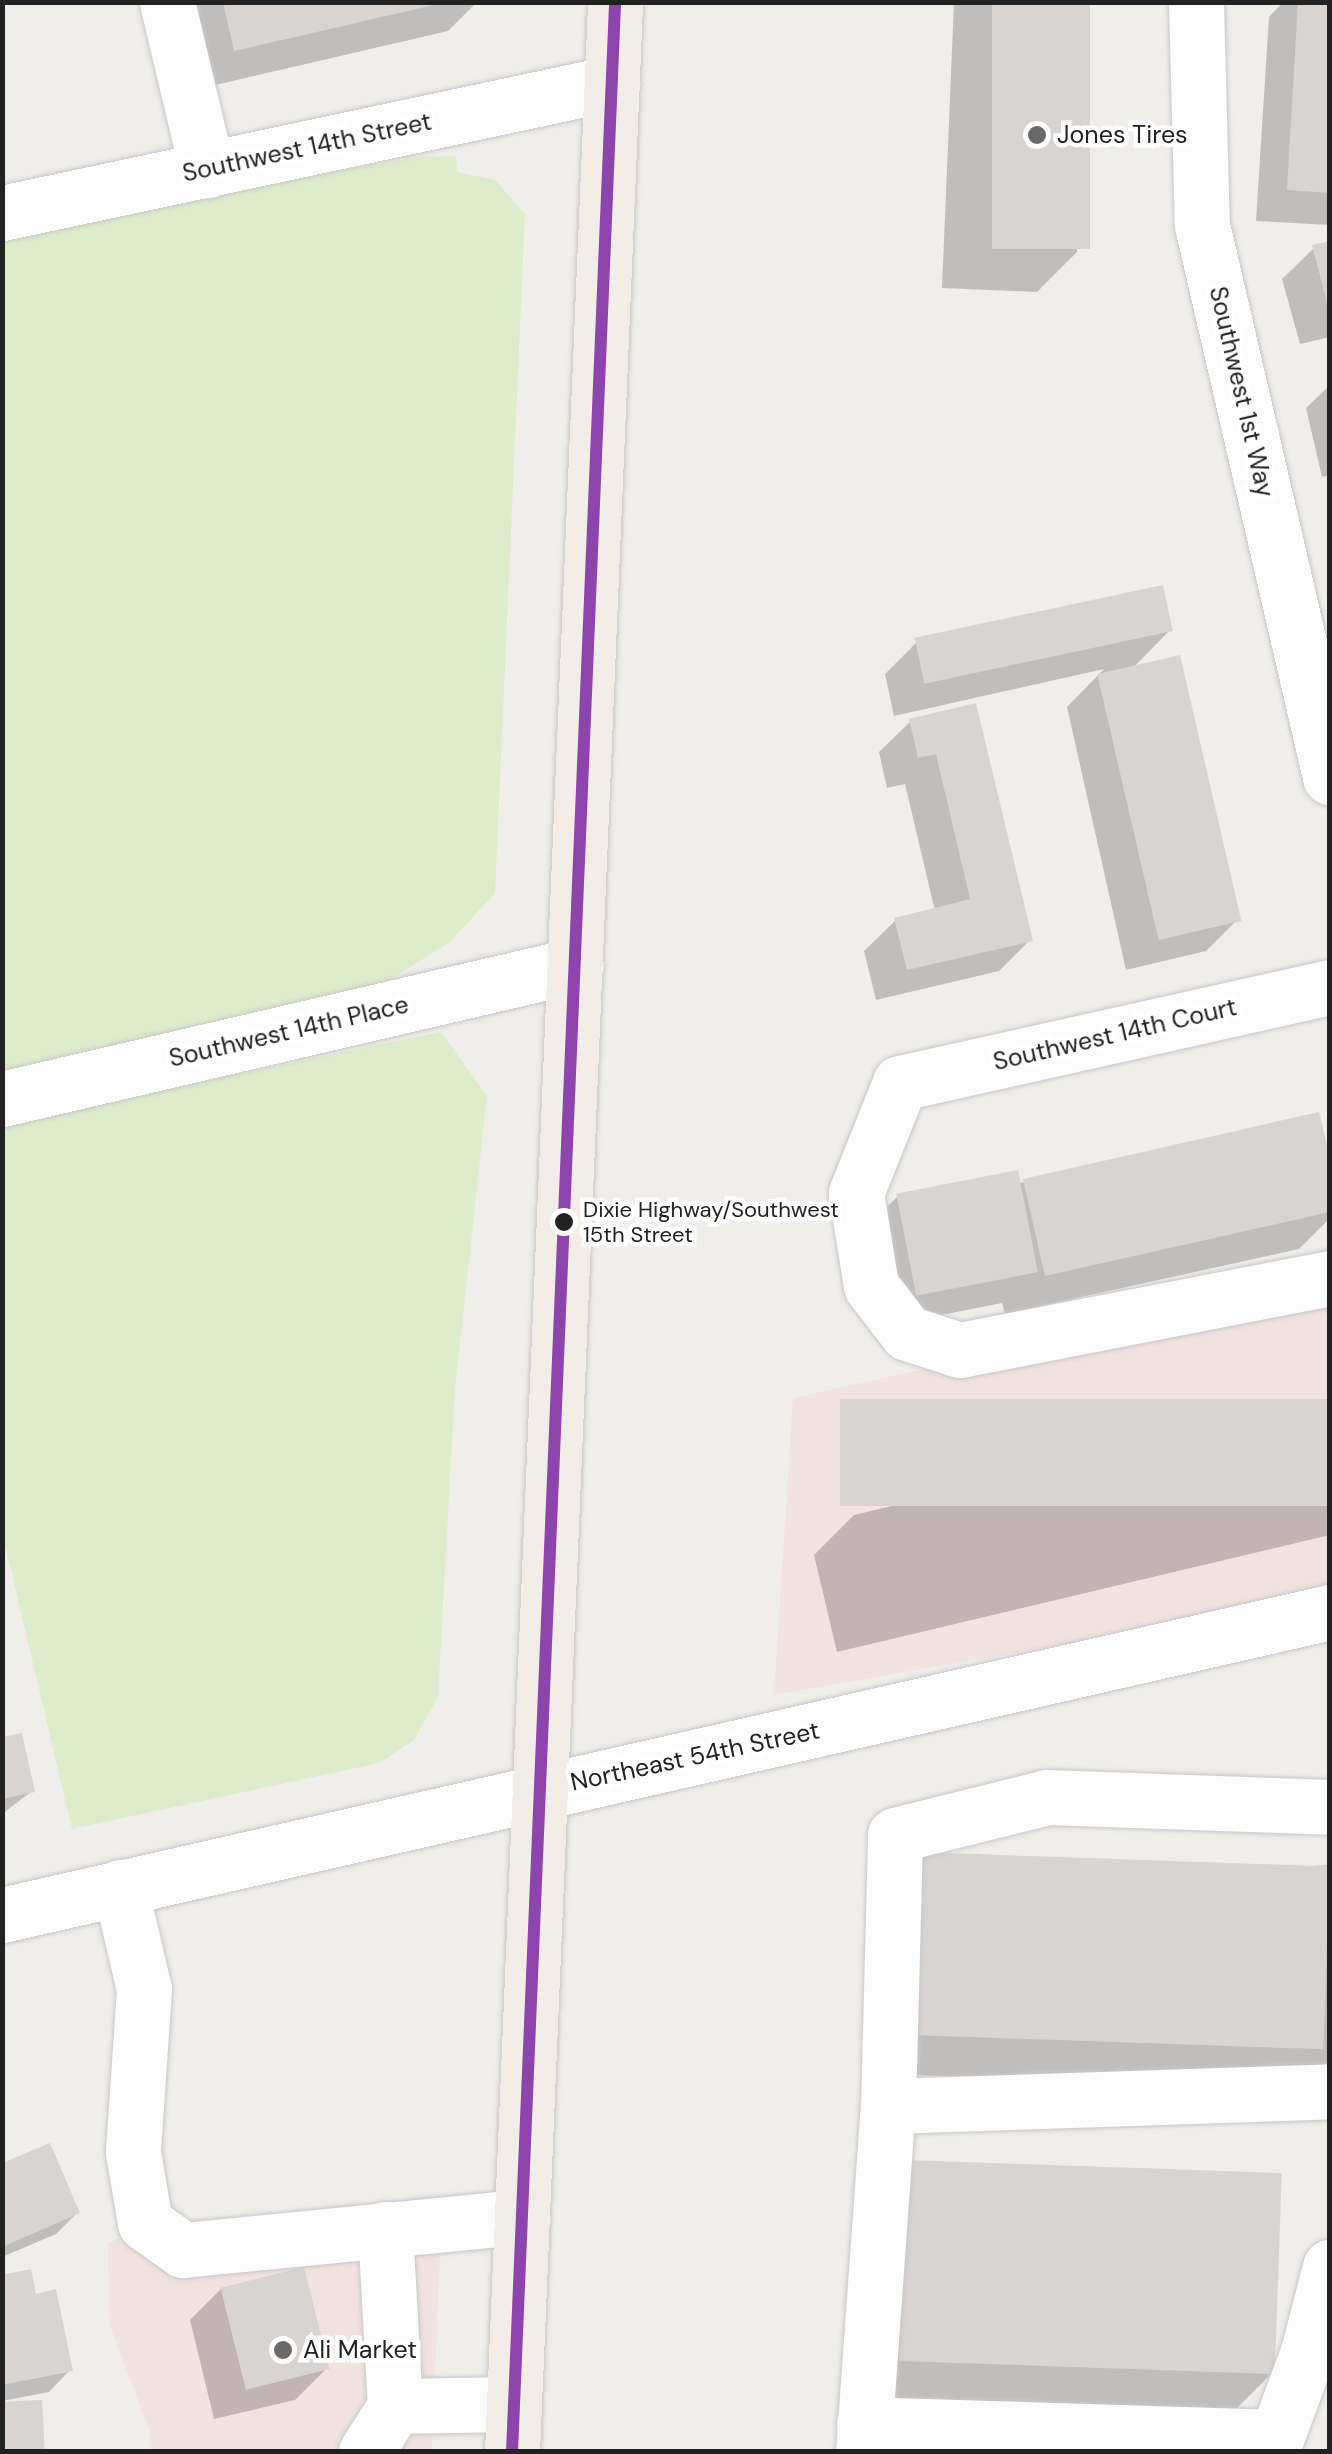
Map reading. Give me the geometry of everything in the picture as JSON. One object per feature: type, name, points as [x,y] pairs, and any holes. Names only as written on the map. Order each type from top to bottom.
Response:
[{"type":"main road","points":[[513,2428],[615,2]]},
{"type":"street","points":[[167,2],[206,170]]},
{"type":"street","name":"Southwest 1st Way","points":[[1196,2],[1202,224],[1330,777]]},
{"type":"street","name":"Southwest 14th Street","points":[[2,213],[612,83]]},
{"type":"street","name":"Southwest 14th Place","points":[[2,1098],[576,965]]},
{"type":"street","name":"Southwest 14th Court","points":[[1330,987],[900,1083],[856,1193],[871,1286],[907,1333],[960,1350],[1330,1278]]},
{"type":"street","name":"Northeast 54th Street","points":[[2,1914],[1330,1612]]},
{"type":"street","points":[[1330,1807],[1047,1797],[895,1835],[888,2106],[864,2438],[1273,2444],[1330,2267]]},
{"type":"street","points":[[120,1887],[144,1988],[134,2152],[145,2223],[183,2250],[522,2217]]},
{"type":"street","points":[[888,2106],[1330,2091]]},
{"type":"street","points":[[366,2452],[394,2406],[385,2229]]},
{"type":"street","points":[[394,2406],[513,2428]]},
{"type":"shaded area","points":[[1329,1279],[1329,1589],[1111,1636],[774,1695],[793,1398]]},
{"type":"shaded area","points":[[142,2228],[441,2229],[432,2451],[149,2451],[150,2432],[109,2323],[108,2243]]},
{"type":"green space","points":[[456,156],[457,172],[495,180],[525,214],[495,893],[450,942],[383,984],[3,1075],[3,238],[104,212],[418,157]]},
{"type":"green space","points":[[441,1032],[487,1096],[455,1388],[438,1697],[414,1740],[379,1763],[72,1829],[3,1536],[2,1123]]},
{"type":"building","points":[[223,2],[438,2],[438,4],[234,51]]},
{"type":"building","points":[[992,2],[1090,2],[1090,249],[992,249]]},
{"type":"building","points":[[1298,2],[1330,2],[1330,193],[1287,190]]},
{"type":"building","points":[[1330,241],[1330,306],[1328,306],[1312,245]]},
{"type":"building","points":[[1163,585],[1173,631],[924,684],[915,638]]},
{"type":"building","points":[[1180,655],[1241,921],[1159,940],[1097,674]]},
{"type":"building","points":[[976,703],[1033,941],[907,970],[894,918],[970,899],[936,754],[918,758],[909,719]]},
{"type":"building","points":[[1319,1112],[1330,1157],[1330,1212],[1045,1276],[1023,1179]]},
{"type":"building","points":[[1018,1170],[1038,1272],[916,1296],[896,1194]]},
{"type":"building","points":[[840,1399],[1330,1399],[1330,1506],[840,1506]]},
{"type":"building","points":[[22,1733],[35,1792],[2,1799],[2,1737]]},
{"type":"building","points":[[917,1852],[1330,1866],[1323,2049],[911,2035]]},
{"type":"building","points":[[50,2143],[80,2213],[2,2247],[2,2163]]},
{"type":"building","points":[[906,2160],[1282,2173],[1275,2374],[899,2361]]},
{"type":"building","points":[[304,2267],[329,2369],[246,2390],[221,2288]]},
{"type":"building","points":[[31,2269],[36,2294],[56,2289],[73,2371],[2,2385],[2,2275]]},
{"type":"building","points":[[42,2400],[45,2452],[5,2452],[2,2402]]},
{"type":"transit line","points":[[512,2452],[615,2]]},
{"type":"place","name":"Jones Tires","points":[[1037,135]]},
{"type":"place","name":"Dixie Highway/Southwest 15th Street","points":[[564,1222]]},
{"type":"place","name":"Ali Market","points":[[283,2350]]}]
